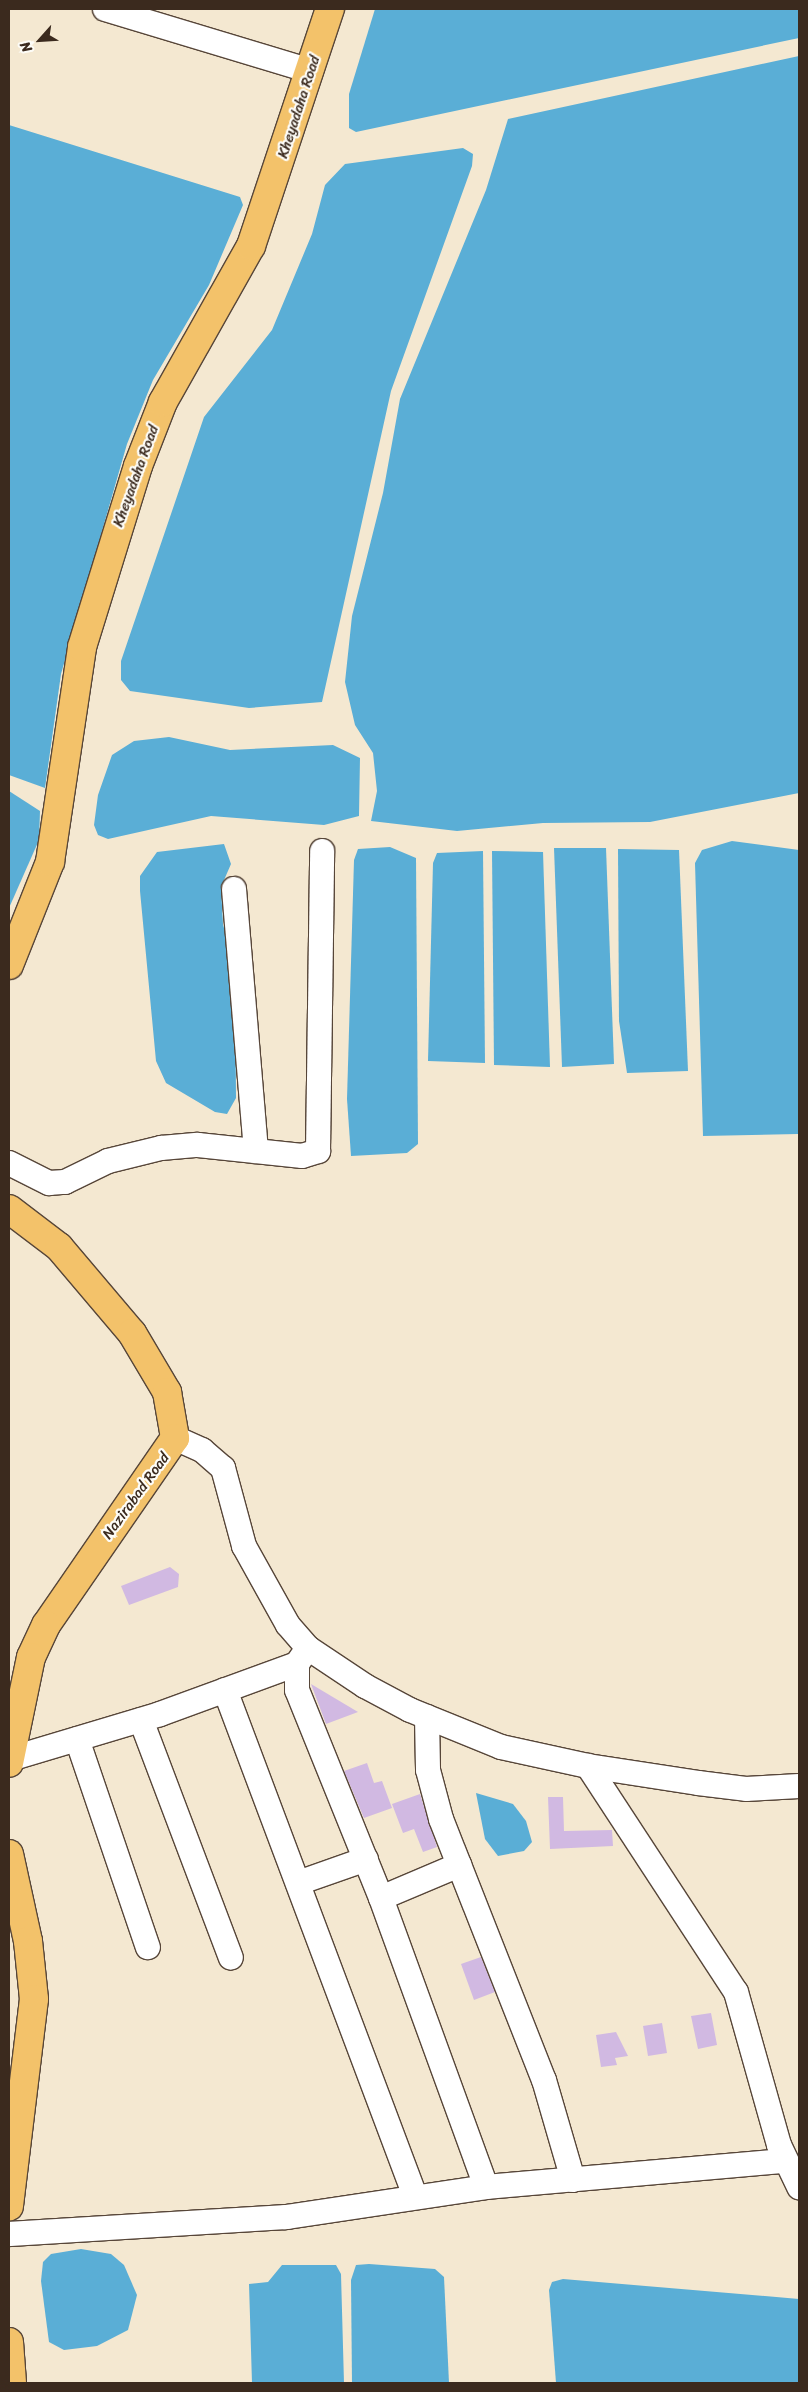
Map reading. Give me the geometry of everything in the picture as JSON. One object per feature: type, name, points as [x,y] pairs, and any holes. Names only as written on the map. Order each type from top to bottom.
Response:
[{"type":"main road","name":"Kheyadaha Road","points":[[9,965],[50,862],[82,647],[135,474],[168,394],[251,246],[311,71],[330,9]]},
{"type":"main road","name":"Nazirabad Road","points":[[9,1209],[59,1247],[132,1333],[167,1392],[176,1438],[46,1625],[31,1658],[9,1761]]},
{"type":"main road","points":[[9,1854],[28,1940],[34,1999],[9,2206]]},
{"type":"main road","points":[[9,2342],[12,2383]]},
{"type":"street","points":[[105,9],[311,71]]},
{"type":"street","points":[[9,1163],[49,1183],[65,1182],[108,1161],[161,1148],[198,1145],[313,1155],[321,1143],[322,851]]},
{"type":"street","points":[[234,889],[256,1151]]},
{"type":"street","points":[[176,1438],[208,1455],[229,1484],[244,1546],[261,1583],[303,1656],[341,1672],[427,1717],[501,1747],[588,1766],[746,1788],[799,1786]]},
{"type":"street","points":[[9,1761],[141,1720],[225,1690],[303,1656]]},
{"type":"street","points":[[303,1656],[297,1690],[381,1898],[486,2188]]},
{"type":"street","points":[[225,1690],[415,2196]]},
{"type":"street","points":[[427,1717],[428,1770],[459,1865],[544,2080],[572,2180]]},
{"type":"street","points":[[141,1720],[231,1958]]},
{"type":"street","points":[[77,1739],[148,1947]]},
{"type":"street","points":[[588,1766],[732,1984],[745,2014],[784,2161],[799,2187]]},
{"type":"street","points":[[298,1883],[366,1860]]},
{"type":"street","points":[[381,1898],[459,1865]]},
{"type":"street","points":[[9,2234],[286,2218],[415,2196],[784,2161]]},
{"type":"water","points":[[375,9],[799,9],[799,38],[356,132],[349,128],[349,94]]},
{"type":"water","points":[[799,56],[799,793],[650,822],[543,823],[457,831],[371,821],[377,791],[373,753],[355,725],[345,682],[352,616],[383,493],[400,399],[486,190],[508,119]]},
{"type":"water","points":[[9,125],[240,197],[243,205],[209,285],[153,380],[127,444],[61,674],[45,788],[9,775]]},
{"type":"water","points":[[463,148],[473,154],[472,166],[391,391],[322,702],[249,708],[130,691],[121,680],[121,661],[204,417],[272,330],[312,234],[325,185],[345,164]]},
{"type":"water","points":[[169,737],[230,750],[333,745],[360,758],[359,816],[324,825],[211,816],[108,839],[98,835],[94,825],[98,795],[112,755],[134,741]]},
{"type":"water","points":[[9,791],[40,811],[39,840],[9,908]]},
{"type":"water","points":[[732,841],[799,850],[798,1134],[703,1136],[695,863],[702,850]]},
{"type":"water","points":[[224,844],[231,864],[221,887],[223,924],[235,973],[236,1098],[227,1114],[215,1112],[166,1083],[156,1061],[140,891],[140,876],[157,852]]},
{"type":"water","points":[[390,847],[416,858],[418,1144],[407,1153],[351,1156],[347,1099],[354,860],[358,849]]},
{"type":"water","points":[[554,848],[606,848],[614,1064],[562,1067]]},
{"type":"water","points":[[618,849],[679,850],[688,1071],[627,1073],[619,1021]]},
{"type":"water","points":[[483,851],[485,1063],[428,1061],[433,863],[437,853]]},
{"type":"water","points":[[492,851],[543,852],[550,1067],[494,1065]]},
{"type":"water","points":[[476,1793],[513,1804],[526,1821],[532,1842],[524,1851],[498,1856],[485,1839]]},
{"type":"water","points":[[81,2249],[111,2254],[124,2265],[137,2295],[128,2330],[97,2346],[64,2350],[49,2342],[41,2281],[43,2262],[51,2254]]},
{"type":"water","points":[[369,2264],[435,2269],[444,2277],[449,2383],[352,2383],[351,2280],[356,2265]]},
{"type":"water","points":[[282,2265],[336,2265],[341,2274],[344,2383],[252,2383],[249,2284],[268,2282]]},
{"type":"water","points":[[563,2279],[799,2299],[799,2383],[556,2383],[549,2290],[552,2282]]},
{"type":"building","points":[[170,1567],[179,1574],[178,1587],[129,1605],[121,1586]]},
{"type":"building","points":[[311,1684],[358,1712],[326,1724]]},
{"type":"building","points":[[367,1763],[374,1783],[382,1781],[392,1808],[364,1818],[344,1771]]},
{"type":"building","points":[[420,1794],[437,1847],[423,1852],[414,1829],[403,1833],[392,1804]]},
{"type":"building","points":[[548,1797],[563,1797],[564,1831],[612,1830],[613,1846],[550,1849]]},
{"type":"building","points":[[481,1957],[495,1992],[474,2000],[461,1964]]},
{"type":"building","points":[[711,2013],[717,2045],[698,2049],[691,2016]]},
{"type":"building","points":[[662,2023],[667,2053],[648,2056],[643,2026]]},
{"type":"building","points":[[616,2032],[628,2056],[615,2058],[617,2065],[601,2067],[596,2035]]}]
